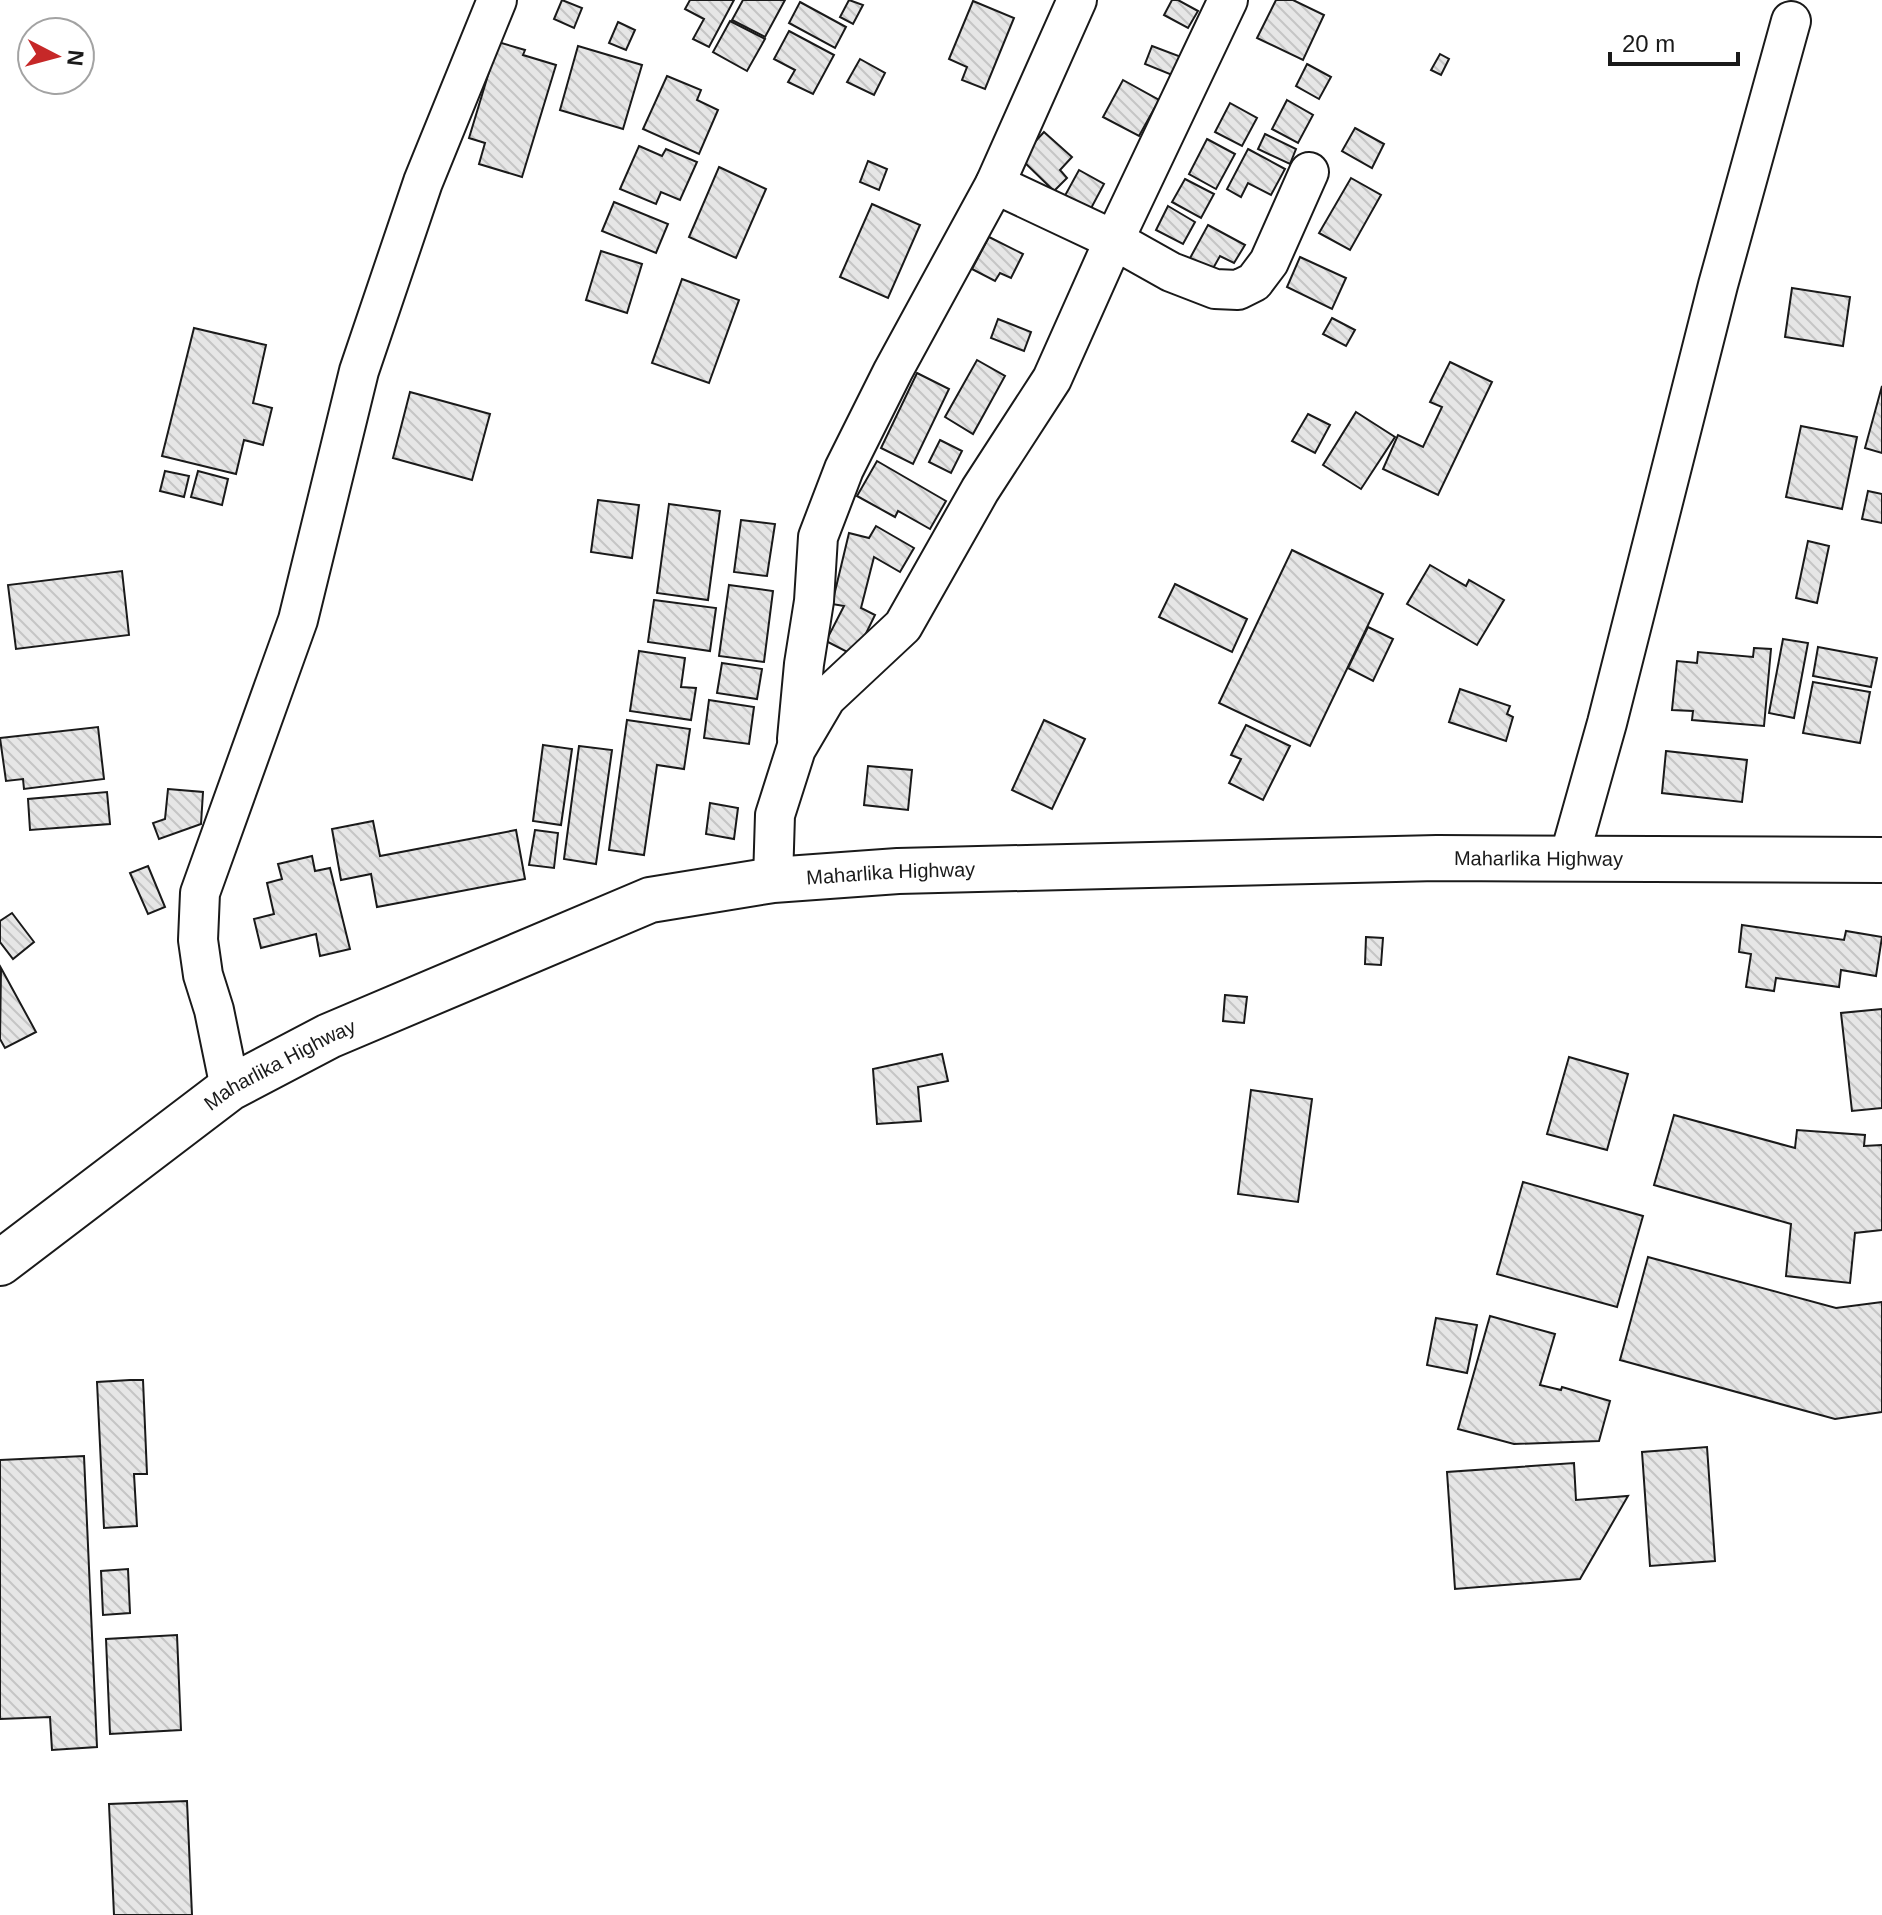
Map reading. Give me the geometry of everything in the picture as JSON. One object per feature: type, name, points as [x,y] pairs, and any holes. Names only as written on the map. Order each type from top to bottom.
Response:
[{"type":"highway","name":"Maharlika Highway","points":[[0,1263],[230,1088],[329,1036],[650,900],[773,880],[898,871],[1437,858],[1882,860]]},
{"type":"street","points":[[230,1088],[214,1010],[203,975],[198,940],[200,893],[298,620],[359,371],[423,182],[497,0]]},
{"type":"street","points":[[773,880],[775,815],[796,749],[814,601],[818,537],[851,455],[893,371],[995,184],[1077,0]]},
{"type":"street","points":[[796,749],[826,698],[903,626],[980,490],[1052,379],[1228,0]]},
{"type":"street","points":[[1569,858],[1622,664],[1718,285],[1791,21]]},
{"type":"street","points":[[995,184],[1114,240],[1171,272],[1215,289],[1238,290],[1254,282],[1269,262],[1309,172]]},
{"type":"building","points":[[562,0],[582,8],[574,28],[554,19]]},
{"type":"building","points":[[690,0],[734,0],[709,47],[693,39],[704,19],[685,9]]},
{"type":"building","points":[[743,0],[785,0],[765,37],[732,20]]},
{"type":"building","points":[[849,0],[863,5],[853,24],[840,17]]},
{"type":"building","points":[[1172,0],[1198,11],[1188,28],[1164,15]]},
{"type":"building","points":[[1276,0],[1293,0],[1324,15],[1303,60],[1257,38]]},
{"type":"building","points":[[973,1],[1014,18],[985,89],[962,80],[967,67],[949,59]]},
{"type":"building","points":[[800,2],[846,27],[835,48],[789,23]]},
{"type":"building","points":[[730,21],[765,39],[747,71],[713,52]]},
{"type":"building","points":[[618,22],[635,30],[626,50],[609,43]]},
{"type":"building","points":[[789,31],[834,55],[813,94],[788,82],[795,70],[774,59]]},
{"type":"building","points":[[498,42],[525,50],[523,55],[556,65],[522,177],[479,164],[485,143],[469,138]]},
{"type":"building","points":[[578,46],[642,65],[623,129],[560,110]]},
{"type":"building","points":[[1152,46],[1184,58],[1177,77],[1145,64]]},
{"type":"building","points":[[1440,54],[1449,59],[1441,75],[1431,70]]},
{"type":"building","points":[[860,59],[885,73],[874,95],[847,82]]},
{"type":"building","points":[[1307,64],[1331,77],[1319,99],[1296,86]]},
{"type":"building","points":[[667,76],[701,90],[697,100],[718,110],[699,154],[643,129]]},
{"type":"building","points":[[1123,80],[1159,100],[1139,136],[1103,117]]},
{"type":"building","points":[[1287,100],[1313,115],[1298,143],[1272,129]]},
{"type":"building","points":[[1230,103],[1257,118],[1242,146],[1215,132]]},
{"type":"building","points":[[1355,128],[1384,144],[1372,168],[1342,151]]},
{"type":"building","points":[[1044,132],[1072,157],[1060,170],[1067,178],[1054,191],[1020,158]]},
{"type":"building","points":[[1265,134],[1296,149],[1290,164],[1258,149]]},
{"type":"building","points":[[1207,139],[1235,154],[1216,189],[1189,174]]},
{"type":"building","points":[[639,146],[662,156],[666,149],[697,162],[680,200],[661,192],[656,204],[620,189]]},
{"type":"building","points":[[1248,149],[1285,169],[1271,195],[1248,183],[1241,197],[1227,189]]},
{"type":"building","points":[[868,161],[887,169],[879,190],[860,182]]},
{"type":"building","points":[[719,167],[766,189],[736,258],[689,237]]},
{"type":"building","points":[[1079,170],[1104,184],[1088,214],[1062,201]]},
{"type":"building","points":[[1351,178],[1381,195],[1350,250],[1319,233]]},
{"type":"building","points":[[1185,179],[1214,194],[1201,218],[1172,202]]},
{"type":"building","points":[[614,202],[668,224],[656,253],[602,231]]},
{"type":"building","points":[[872,204],[920,225],[888,298],[840,277]]},
{"type":"building","points":[[1168,206],[1195,222],[1183,244],[1156,230]]},
{"type":"building","points":[[1208,225],[1245,245],[1234,263],[1220,256],[1211,272],[1189,260]]},
{"type":"building","points":[[989,237],[1023,254],[1011,278],[1000,273],[995,281],[972,269]]},
{"type":"building","points":[[601,251],[642,264],[627,313],[586,300]]},
{"type":"building","points":[[1300,257],[1346,278],[1332,309],[1287,287]]},
{"type":"building","points":[[682,279],[739,300],[709,383],[652,363]]},
{"type":"building","points":[[1792,288],[1850,297],[1843,346],[1785,337]]},
{"type":"building","points":[[1332,318],[1355,330],[1346,346],[1323,334]]},
{"type":"building","points":[[998,319],[1031,332],[1024,351],[991,338]]},
{"type":"building","points":[[194,328],[266,345],[253,403],[272,408],[263,445],[244,440],[236,474],[162,456]]},
{"type":"building","points":[[977,360],[1005,376],[973,434],[945,417]]},
{"type":"building","points":[[1450,362],[1492,382],[1438,495],[1383,469],[1398,435],[1423,447],[1442,407],[1430,402]]},
{"type":"building","points":[[917,373],[949,389],[913,464],[881,448]]},
{"type":"building","points":[[1882,386],[1882,453],[1865,448]]},
{"type":"building","points":[[410,392],[490,414],[472,480],[393,458]]},
{"type":"building","points":[[1356,412],[1395,437],[1361,489],[1323,465]]},
{"type":"building","points":[[1308,414],[1330,425],[1315,453],[1292,441]]},
{"type":"building","points":[[1801,426],[1857,437],[1842,509],[1786,497]]},
{"type":"building","points":[[940,440],[962,451],[951,473],[929,462]]},
{"type":"building","points":[[877,461],[946,501],[930,529],[898,511],[895,517],[857,496]]},
{"type":"building","points":[[165,471],[189,476],[184,497],[160,491]]},
{"type":"building","points":[[198,471],[228,479],[222,505],[191,497]]},
{"type":"building","points":[[1868,491],[1882,494],[1882,523],[1862,519]]},
{"type":"building","points":[[598,500],[639,505],[632,558],[591,552]]},
{"type":"building","points":[[669,504],[720,511],[708,600],[657,593]]},
{"type":"building","points":[[741,520],[775,524],[767,576],[734,572]]},
{"type":"building","points":[[876,526],[914,548],[900,572],[874,557],[861,608],[875,615],[855,656],[826,641],[844,606],[832,604],[849,533],[869,538]]},
{"type":"building","points":[[1808,541],[1829,546],[1817,603],[1796,598]]},
{"type":"building","points":[[1292,550],[1383,594],[1310,746],[1219,703]]},
{"type":"building","points":[[1430,565],[1466,586],[1469,580],[1504,600],[1477,645],[1407,604]]},
{"type":"building","points":[[122,571],[129,635],[16,649],[8,585]]},
{"type":"building","points":[[1175,584],[1247,619],[1232,652],[1159,617]]},
{"type":"building","points":[[729,585],[773,591],[764,662],[719,656]]},
{"type":"building","points":[[654,600],[716,608],[710,651],[648,642]]},
{"type":"building","points":[[1368,627],[1393,639],[1373,681],[1348,668]]},
{"type":"building","points":[[1783,639],[1808,643],[1794,718],[1769,713]]},
{"type":"building","points":[[1818,647],[1877,658],[1871,687],[1813,676]]},
{"type":"building","points":[[1754,648],[1771,649],[1764,726],[1692,720],[1693,711],[1672,710],[1677,661],[1697,663],[1698,652],[1753,657]]},
{"type":"building","points":[[639,651],[685,658],[681,687],[696,688],[691,720],[630,711]]},
{"type":"building","points":[[722,663],[762,669],[757,699],[717,693]]},
{"type":"building","points":[[1813,682],[1870,692],[1860,743],[1803,733]]},
{"type":"building","points":[[1460,689],[1510,706],[1507,714],[1513,717],[1506,741],[1449,722]]},
{"type":"building","points":[[709,700],[754,707],[749,744],[704,738]]},
{"type":"building","points":[[627,720],[690,729],[684,769],[657,765],[644,855],[609,850]]},
{"type":"building","points":[[1044,720],[1085,739],[1052,809],[1012,790]]},
{"type":"building","points":[[1246,725],[1290,746],[1263,800],[1229,783],[1241,759],[1231,755]]},
{"type":"building","points":[[98,727],[104,779],[24,789],[23,779],[6,781],[0,738]]},
{"type":"building","points":[[543,745],[572,749],[561,825],[533,821]]},
{"type":"building","points":[[579,746],[612,750],[596,864],[564,859]]},
{"type":"building","points":[[1666,751],[1747,760],[1742,802],[1662,793]]},
{"type":"building","points":[[868,766],[912,770],[908,810],[864,805]]},
{"type":"building","points":[[168,789],[203,792],[201,824],[159,839],[153,823],[165,819]]},
{"type":"building","points":[[107,792],[110,824],[30,830],[28,799]]},
{"type":"building","points":[[710,803],[738,808],[734,839],[706,834]]},
{"type":"building","points":[[373,821],[380,856],[516,830],[525,879],[377,907],[371,874],[341,880],[332,829]]},
{"type":"building","points":[[535,830],[558,833],[554,868],[529,865]]},
{"type":"building","points":[[312,856],[315,871],[330,868],[350,949],[320,956],[316,934],[261,948],[254,919],[274,914],[267,883],[282,879],[278,864]]},
{"type":"building","points":[[148,866],[165,907],[148,914],[130,873]]},
{"type":"building","points":[[12,913],[34,942],[13,959],[0,942],[0,921]]},
{"type":"building","points":[[1742,925],[1844,940],[1846,931],[1882,937],[1876,976],[1841,970],[1839,987],[1776,978],[1774,991],[1746,987],[1751,954],[1739,952]]},
{"type":"building","points":[[1366,937],[1383,938],[1381,965],[1365,964]]},
{"type":"building","points":[[1,968],[36,1032],[5,1048],[0,1039]]},
{"type":"building","points":[[1225,995],[1247,997],[1244,1023],[1223,1021]]},
{"type":"building","points":[[1882,1009],[1882,1108],[1852,1111],[1841,1013]]},
{"type":"building","points":[[942,1054],[948,1081],[918,1087],[921,1121],[877,1124],[873,1069]]},
{"type":"building","points":[[1569,1057],[1628,1074],[1607,1150],[1547,1134]]},
{"type":"building","points":[[1251,1090],[1312,1099],[1298,1202],[1238,1194]]},
{"type":"building","points":[[1674,1115],[1795,1148],[1797,1130],[1865,1135],[1864,1146],[1882,1145],[1882,1230],[1855,1233],[1850,1283],[1786,1276],[1791,1224],[1654,1185]]},
{"type":"building","points":[[1523,1182],[1643,1216],[1617,1307],[1497,1274]]},
{"type":"building","points":[[1648,1257],[1836,1308],[1882,1302],[1882,1412],[1835,1419],[1620,1360]]},
{"type":"building","points":[[1490,1316],[1555,1334],[1540,1385],[1561,1390],[1562,1387],[1610,1401],[1599,1441],[1514,1444],[1458,1429]]},
{"type":"building","points":[[1436,1318],[1477,1325],[1467,1373],[1427,1365]]},
{"type":"building","points":[[143,1380],[147,1474],[134,1474],[137,1526],[104,1528],[97,1382]]},
{"type":"building","points":[[1707,1447],[1715,1561],[1650,1566],[1642,1452]]},
{"type":"building","points":[[84,1456],[97,1747],[52,1750],[50,1717],[0,1719],[0,1460]]},
{"type":"building","points":[[1574,1463],[1576,1500],[1628,1496],[1580,1579],[1455,1589],[1447,1472]]},
{"type":"building","points":[[128,1569],[130,1613],[103,1615],[101,1571]]},
{"type":"building","points":[[177,1635],[181,1730],[110,1734],[106,1639]]},
{"type":"building","points":[[187,1801],[192,1915],[114,1915],[109,1804]]}]
